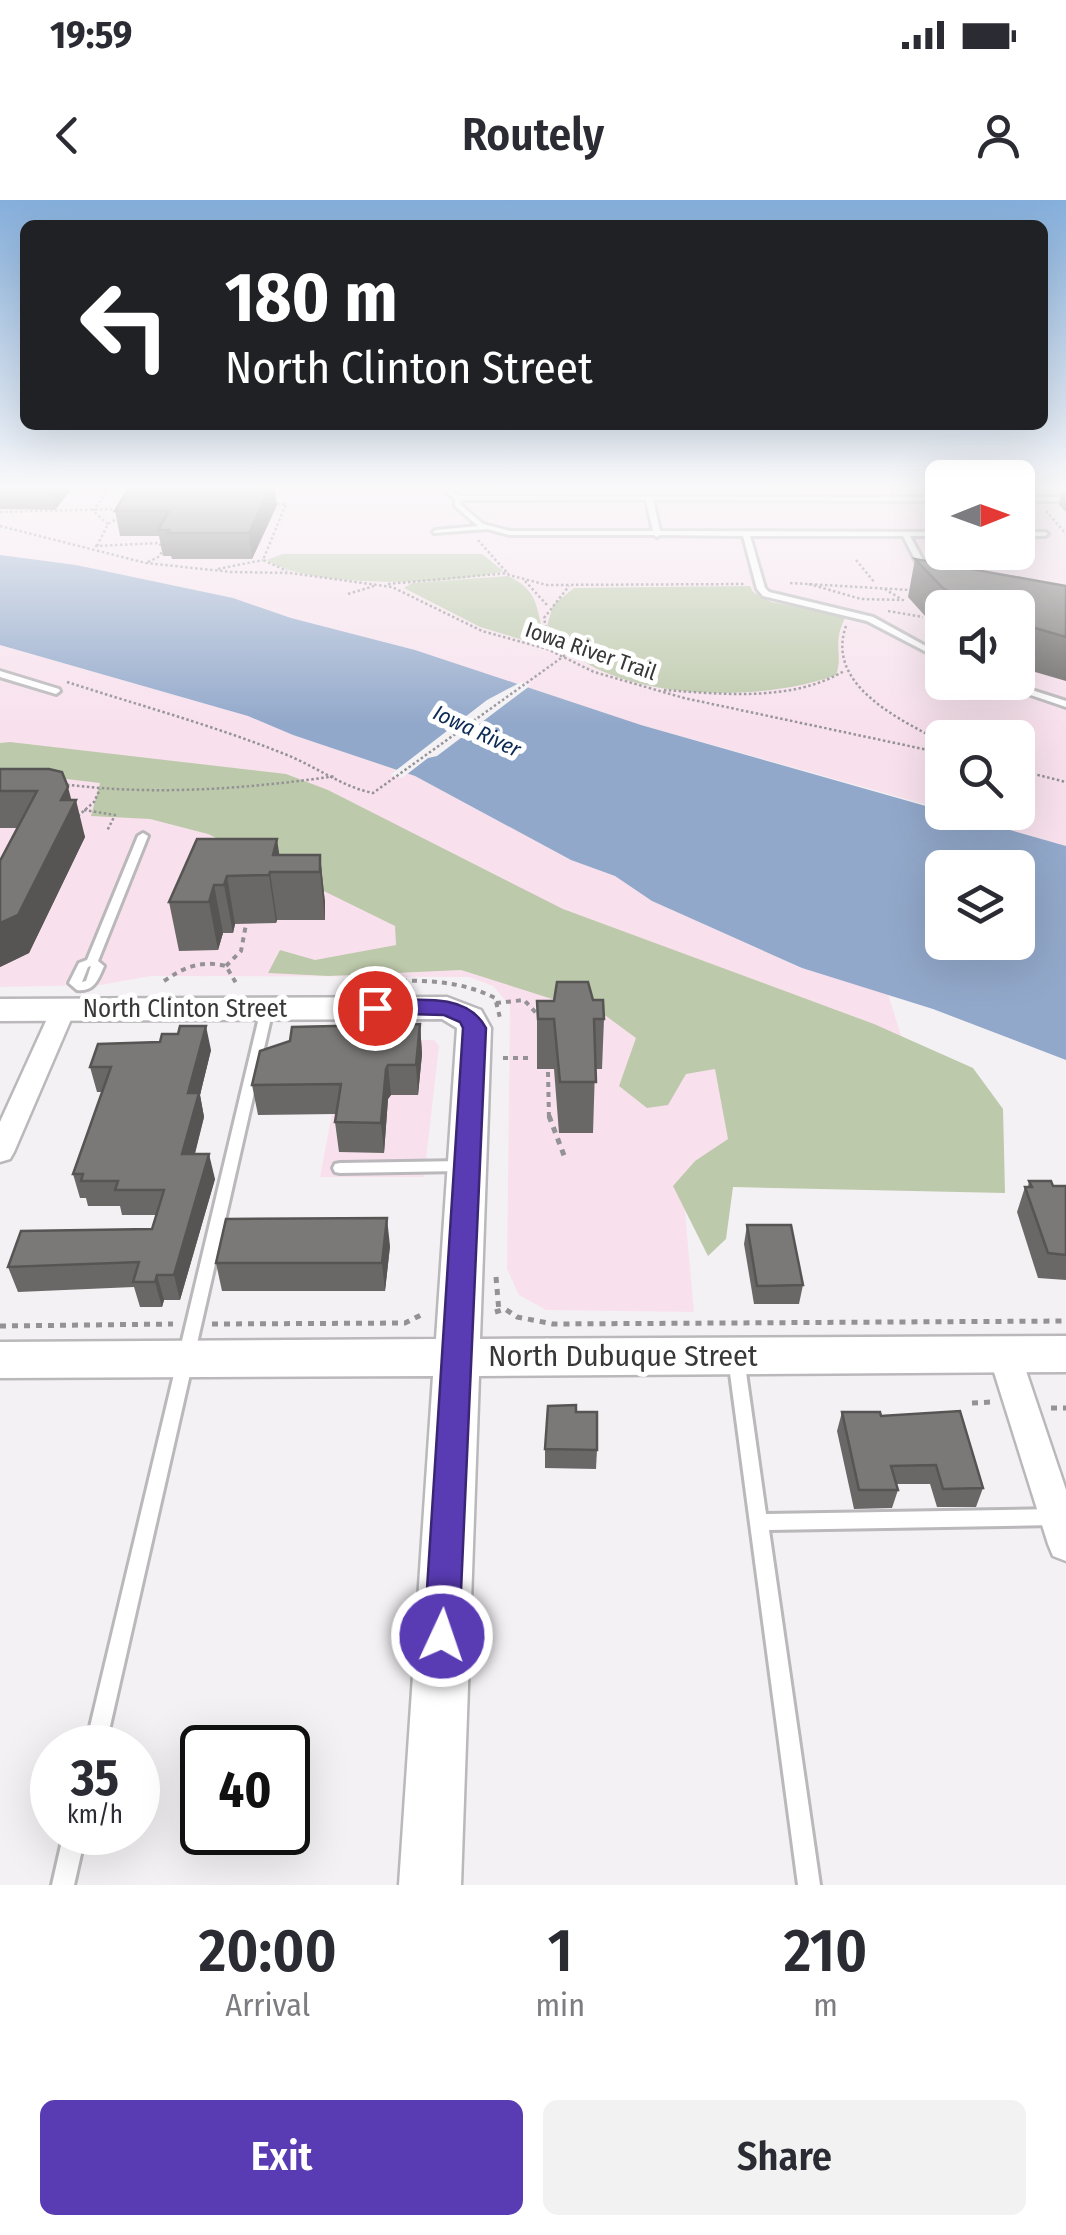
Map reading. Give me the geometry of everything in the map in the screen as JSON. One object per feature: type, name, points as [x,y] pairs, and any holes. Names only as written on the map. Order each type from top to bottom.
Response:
[{"type":"street","name":"North Clinton Street","points":[[0,1010],[72,1002],[267,1009],[447,1008],[469,1018],[487,1046]]},
{"type":"street","points":[[0,1152],[72,1002]]},
{"type":"street","points":[[430,1885],[470,1327],[465,1166],[487,1046]]},
{"type":"street","name":"North Dubuque Street","points":[[0,1360],[188,1342],[470,1327],[736,1356],[1066,1354]]},
{"type":"street","points":[[1004,1354],[1062,1530]]},
{"type":"lane","points":[[755,567],[766,594],[854,614],[925,650]]},
{"type":"lane","points":[[923,567],[935,579]]},
{"type":"lane","points":[[0,674],[56,690]]},
{"type":"lane","points":[[1035,694],[1066,704]]},
{"type":"lane","points":[[72,1002],[75,983],[83,965],[92,962],[144,836]]},
{"type":"lane","points":[[100,1725],[267,1009]]},
{"type":"lane","points":[[340,1168],[465,1166]]},
{"type":"lane","points":[[736,1356],[809,1885]]},
{"type":"lane","points":[[758,1522],[1062,1530]]},
{"type":"lane","points":[[63,1885],[70,1855]]},
{"type":"path","name":"Iowa River Trail","points":[[178,567],[290,573],[379,584],[409,593],[482,631],[564,656],[594,672],[655,690],[925,749]]},
{"type":"path","points":[[208,570],[227,567]]},
{"type":"path","points":[[277,567],[290,573]]},
{"type":"path","points":[[348,594],[379,584],[508,573],[502,567]]},
{"type":"path","points":[[806,584],[861,599],[903,600],[871,581],[861,567]]},
{"type":"path","points":[[955,570],[960,578]]},
{"type":"path","points":[[56,679],[212,728],[336,776],[346,788],[373,793],[564,656],[546,630],[547,606],[524,580]]},
{"type":"path","points":[[547,606],[569,586]]},
{"type":"path","points":[[854,614],[841,634],[844,670],[864,692],[900,720],[925,733]]},
{"type":"path","points":[[655,690],[726,694],[787,690],[836,677],[844,670]]},
{"type":"path","points":[[1035,774],[1066,782]]},
{"type":"path","points":[[54,784],[93,785],[100,789],[258,787],[336,776]]},
{"type":"path","points":[[75,818],[100,789]]},
{"type":"path","points":[[84,810],[115,815],[107,831]]},
{"type":"path","points":[[164,981],[192,964],[226,966],[240,957],[250,905]]},
{"type":"path","points":[[226,966],[234,973],[236,982]]},
{"type":"path","points":[[496,1003],[524,1000],[532,1004],[545,1031]]},
{"type":"path","points":[[487,1046],[534,1058]]},
{"type":"path","points":[[548,1072],[550,1124],[565,1158]]},
{"type":"path","points":[[0,1326],[188,1342],[405,1323],[431,1312],[470,1327],[505,1309],[517,1317],[553,1324],[1066,1321]]},
{"type":"path","points":[[972,1403],[992,1402]]},
{"type":"path","points":[[1045,1408],[1066,1408]]},
{"type":"shaded area","points":[[84,567],[1035,570],[1035,567],[1066,567],[1066,846],[1011,830],[1035,830],[1035,720],[925,720],[925,804],[641,725],[415,650],[291,618],[233,598]]},
{"type":"shaded area","points":[[0,645],[248,716],[415,776],[571,860],[615,876],[652,901],[802,968],[888,994],[946,1178],[682,1178],[694,1312],[546,1310],[519,1295],[507,1269],[510,1006],[493,986],[469,977],[151,976],[100,985],[0,987]]},
{"type":"shaded area","points":[[346,1039],[434,1040],[439,1046],[424,1177],[320,1177]]},
{"type":"green space","points":[[282,567],[498,567],[503,571],[452,579],[383,582],[315,576]]},
{"type":"green space","points":[[508,576],[521,583],[534,599],[553,649],[480,627],[404,588],[412,583]]},
{"type":"green space","points":[[750,586],[771,602],[846,616],[839,634],[836,675],[765,691],[681,691],[601,671],[570,652],[547,626],[553,605],[574,588]]},
{"type":"green space","points":[[0,743],[286,774],[328,790],[563,909],[874,1024],[973,1068],[1003,1109],[1005,1193],[733,1187],[726,1239],[708,1256],[673,1186],[695,1161],[728,1139],[715,1069],[686,1074],[668,1105],[647,1108],[619,1086],[636,1038],[606,1016],[461,970],[329,976],[268,973],[280,950],[315,960],[396,945],[395,926],[208,834],[150,819],[91,816],[100,783],[0,771]]},
{"type":"water","name":"Iowa River","points":[[0,567],[84,567],[233,598],[291,618],[415,650],[641,725],[925,806],[925,830],[1010,830],[1066,846],[1066,1060],[933,1009],[802,968],[652,901],[615,876],[571,860],[415,776],[248,716],[0,645]]},
{"type":"pier","points":[[521,682],[531,685],[437,756],[428,758],[402,778],[390,775],[487,700]]},
{"type":"building","points":[[926,570],[977,570],[1066,586],[1066,637],[1035,628],[1035,590],[947,590]]},
{"type":"building","points":[[0,769],[62,772],[68,787],[61,800],[76,800],[18,915],[0,923],[0,861],[37,791],[0,791]]},
{"type":"building","points":[[197,839],[277,839],[273,855],[320,855],[320,872],[227,876],[224,885],[214,885],[209,902],[169,902]]},
{"type":"building","points":[[557,982],[588,982],[593,1000],[603,1000],[604,1019],[594,1019],[596,1082],[560,1082],[554,1019],[538,1019],[537,1001],[554,1001]]},
{"type":"building","points":[[420,1024],[416,1065],[388,1065],[386,1069],[381,1123],[335,1122],[341,1084],[252,1085],[260,1051],[290,1041],[292,1027]]},
{"type":"building","points":[[180,1026],[206,1026],[188,1093],[199,1093],[182,1154],[209,1154],[174,1275],[157,1275],[155,1282],[133,1282],[139,1262],[8,1267],[21,1231],[152,1229],[164,1190],[115,1190],[118,1181],[81,1181],[83,1174],[73,1174],[111,1067],[90,1067],[98,1044],[160,1042],[162,1034],[178,1034]]},
{"type":"building","points":[[1029,1181],[1066,1186],[1066,1255],[1048,1253],[1025,1187],[1032,1187]]},
{"type":"building","points":[[387,1218],[382,1263],[216,1263],[226,1219]]},
{"type":"building","points":[[747,1225],[791,1225],[803,1285],[757,1286]]},
{"type":"building","points":[[576,1405],[576,1412],[597,1412],[597,1450],[545,1449],[548,1406]]},
{"type":"building","points":[[960,1411],[983,1488],[943,1489],[936,1465],[891,1466],[898,1490],[859,1490],[842,1412],[880,1412],[881,1416]]},
{"type":"route","points":[[375,1008],[447,1008],[469,1018],[474,1028],[442,1636]]}]
